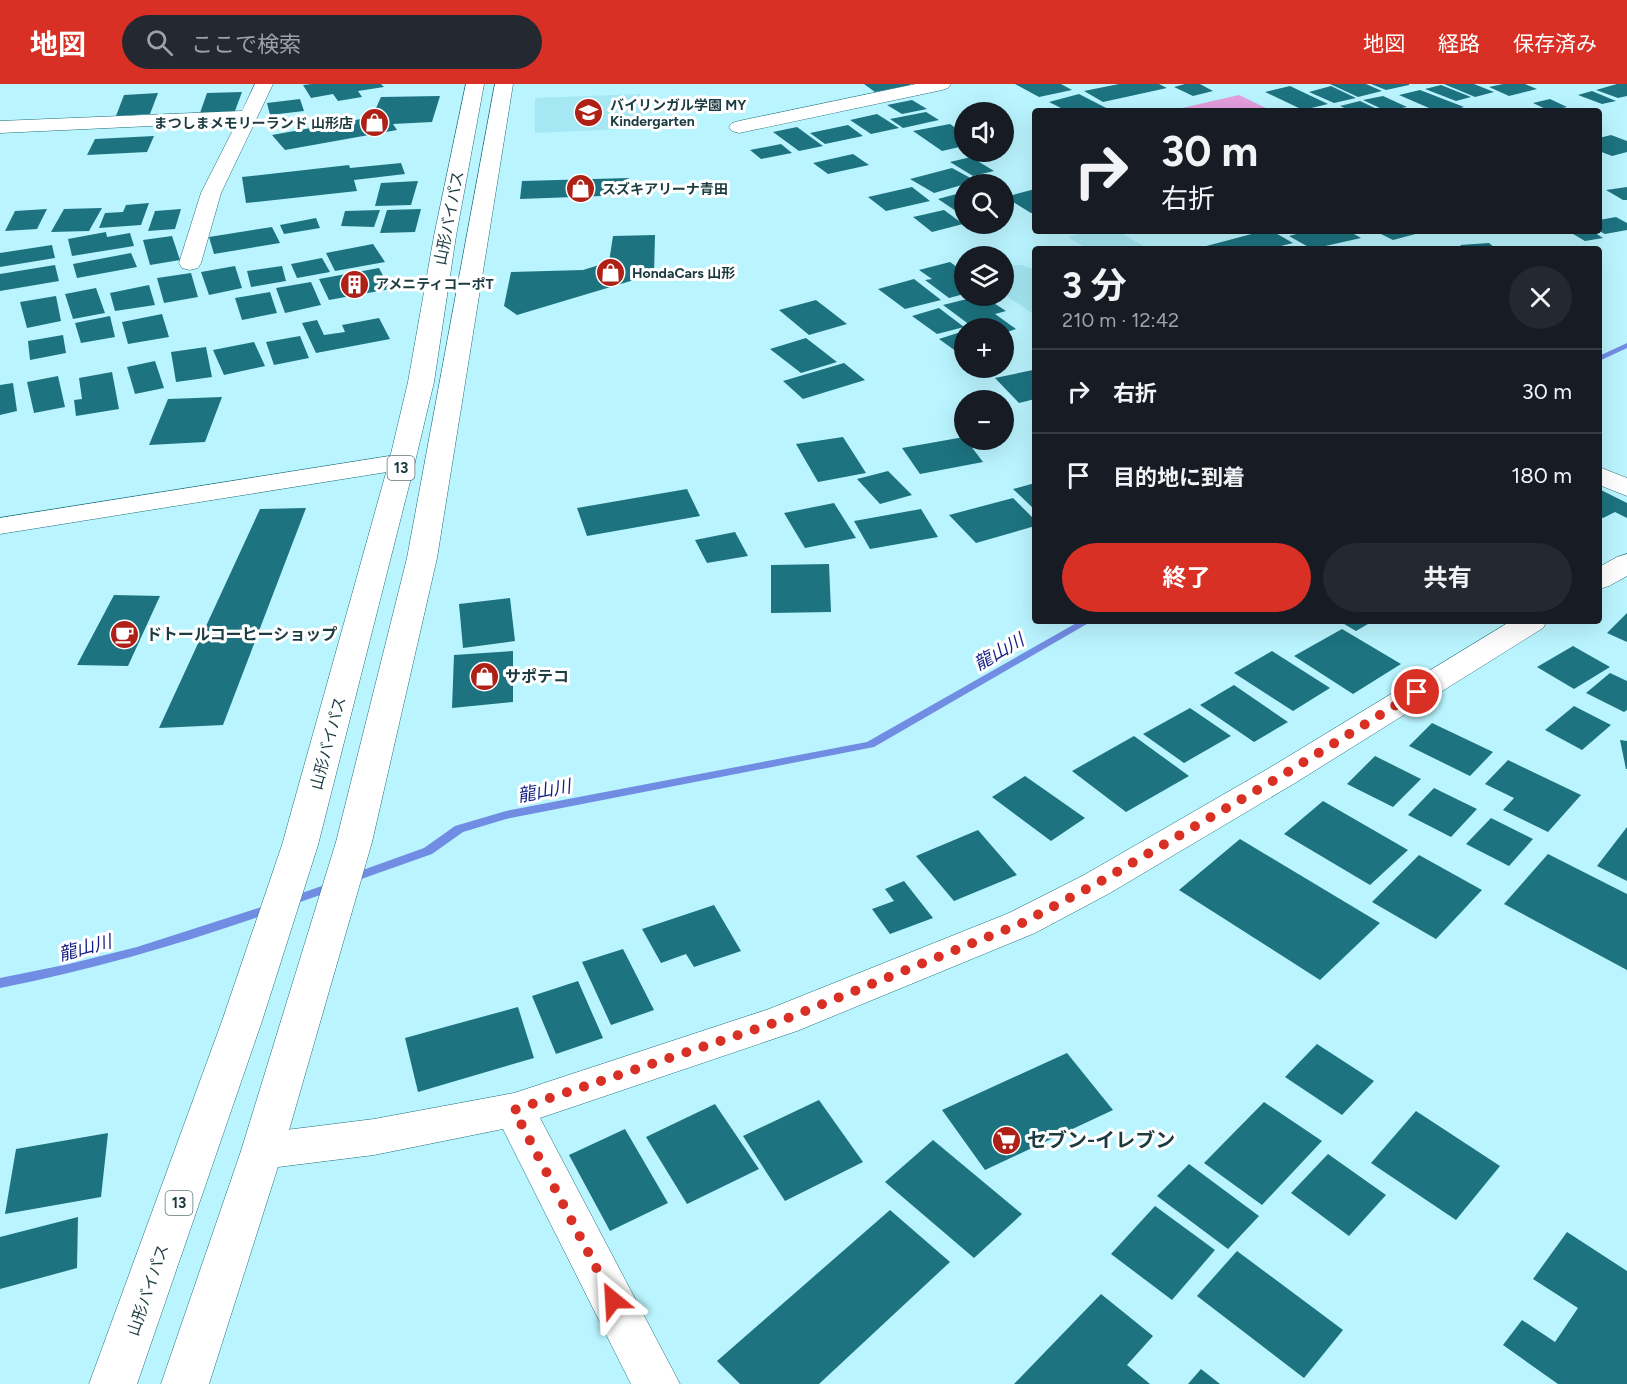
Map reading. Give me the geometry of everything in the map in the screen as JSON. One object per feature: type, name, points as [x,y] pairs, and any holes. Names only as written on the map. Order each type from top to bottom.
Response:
[{"type":"main road","points":[[190,263],[211,193],[264,84]]},
{"type":"main road","name":"山形バイパス","points":[[113,1384],[242,1021],[300,845],[402,462],[421,382],[445,236],[475,84]]},
{"type":"main road","name":"山形バイパス","points":[[185,1384],[262,1151],[354,842],[422,558],[504,84]]},
{"type":"main road","points":[[739,127],[942,84]]},
{"type":"main road","points":[[0,127],[249,116]]},
{"type":"main road","points":[[0,526],[402,462]]},
{"type":"main road","points":[[1602,477],[1627,488]]},
{"type":"main road","points":[[1602,578],[1627,563]]},
{"type":"main road","points":[[262,1151],[374,1137],[514,1110],[783,1020],[1022,923],[1096,884],[1283,775],[1527,624]]},
{"type":"main road","points":[[514,1110],[656,1384]]},
{"type":"shaded area","name":"バイリンガル学園 MY Kindergarten","points":[[640,94],[644,128],[535,133],[535,98]]},
{"type":"shaded area","points":[[1239,95],[1266,108],[1182,108]]},
{"type":"shaded area","points":[[1078,234],[1123,234],[1143,246],[1083,246],[1068,237]]},
{"type":"shaded area","points":[[1014,265],[1032,269],[1032,313],[1014,301]]},
{"type":"building","points":[[381,84],[384,87],[358,91],[362,97],[338,101],[333,94],[311,98],[303,85]]},
{"type":"building","points":[[864,84],[910,84],[910,85],[875,92]]},
{"type":"building","points":[[1015,84],[1061,84],[1072,90],[1039,97]]},
{"type":"building","points":[[1119,84],[1159,84],[1167,88],[1103,102],[1084,91]]},
{"type":"building","points":[[1200,84],[1213,91],[1193,96],[1174,87]]},
{"type":"building","points":[[1330,84],[1366,84],[1382,91],[1358,97]]},
{"type":"building","points":[[1371,84],[1409,84],[1409,85],[1386,90]]},
{"type":"building","points":[[1444,84],[1474,84],[1494,92],[1475,97]]},
{"type":"building","points":[[1503,84],[1525,84],[1537,89],[1509,96],[1489,87]]},
{"type":"building","points":[[1617,84],[1627,84],[1627,96],[1618,98],[1596,90]]},
{"type":"building","points":[[1441,85],[1471,97],[1456,101],[1425,89]]},
{"type":"building","points":[[1290,86],[1328,104],[1299,108],[1265,92]]},
{"type":"building","points":[[1331,86],[1356,98],[1334,103],[1309,92]]},
{"type":"building","points":[[1420,90],[1464,107],[1429,108],[1399,95]]},
{"type":"building","points":[[1592,91],[1616,101],[1602,104],[1578,95]]},
{"type":"building","points":[[242,92],[235,111],[200,113],[207,93]]},
{"type":"building","points":[[158,93],[150,114],[116,116],[124,95]]},
{"type":"building","points":[[1079,94],[1106,108],[1061,108],[1049,102]]},
{"type":"building","name":"まつしまメモリーランド 山形店","points":[[440,96],[432,122],[393,124],[397,130],[285,150],[272,135],[372,117],[381,97]]},
{"type":"building","points":[[1383,96],[1407,107],[1380,108],[1363,100]]},
{"type":"building","points":[[300,99],[304,111],[270,115],[267,103]]},
{"type":"building","points":[[1550,99],[1567,107],[1544,108],[1533,103]]},
{"type":"building","points":[[912,100],[927,109],[902,114],[887,105]]},
{"type":"building","points":[[1360,101],[1375,108],[1344,108],[1340,106]]},
{"type":"building","points":[[926,112],[939,120],[903,128],[890,119]]},
{"type":"building","points":[[877,114],[899,128],[871,134],[850,120]]},
{"type":"building","points":[[950,124],[954,127],[954,148],[942,151],[913,131]]},
{"type":"building","points":[[848,125],[863,136],[825,144],[810,133]]},
{"type":"building","points":[[797,127],[823,146],[799,151],[773,132]]},
{"type":"building","points":[[1611,135],[1627,141],[1627,152],[1612,156],[1602,152],[1602,137]]},
{"type":"building","points":[[154,136],[147,152],[87,155],[95,139]]},
{"type":"building","points":[[781,144],[792,153],[761,159],[750,150]]},
{"type":"building","points":[[853,154],[869,165],[828,174],[813,163]]},
{"type":"building","points":[[950,162],[979,162],[994,171],[970,174]]},
{"type":"building","points":[[401,163],[405,174],[354,180],[357,191],[246,203],[242,177],[349,165],[350,168]]},
{"type":"building","points":[[952,168],[963,174],[954,174],[954,187],[934,193],[910,179]]},
{"type":"building","points":[[629,178],[629,195],[520,199],[522,181]]},
{"type":"building","points":[[418,181],[411,205],[375,206],[381,183]]},
{"type":"building","points":[[912,187],[930,201],[886,211],[868,197]]},
{"type":"building","points":[[1627,187],[1627,200],[1606,190]]},
{"type":"building","points":[[1032,190],[1031,213],[1014,203],[1014,195]]},
{"type":"building","points":[[954,195],[954,210],[938,199]]},
{"type":"building","points":[[149,203],[141,225],[99,228],[105,213],[123,212],[126,205]]},
{"type":"building","points":[[102,208],[89,231],[51,232],[64,209]]},
{"type":"building","points":[[47,209],[37,229],[5,231],[15,211]]},
{"type":"building","points":[[181,209],[175,229],[148,231],[155,211]]},
{"type":"building","points":[[421,209],[415,232],[380,233],[387,210]]},
{"type":"building","points":[[380,210],[374,227],[341,226],[345,211]]},
{"type":"building","points":[[944,210],[954,217],[954,226],[932,232],[913,217]]},
{"type":"building","points":[[1616,217],[1627,223],[1627,230],[1605,234],[1602,232],[1602,219]]},
{"type":"building","points":[[316,218],[320,228],[284,234],[280,225]]},
{"type":"building","points":[[272,227],[280,243],[214,254],[209,237]]},
{"type":"building","points":[[106,232],[107,237],[130,233],[134,246],[72,256],[68,239]]},
{"type":"building","points":[[1252,234],[1277,234],[1293,243],[1281,246],[1206,246]]},
{"type":"building","points":[[1354,234],[1361,238],[1325,246],[1307,246],[1289,236]]},
{"type":"building","points":[[1381,234],[1416,234],[1393,240]]},
{"type":"building","points":[[1573,234],[1597,234],[1603,238],[1585,241]]},
{"type":"building","points":[[655,235],[654,274],[517,315],[504,306],[511,272],[583,270],[609,262],[613,236]]},
{"type":"building","points":[[172,236],[180,260],[150,265],[143,240]]},
{"type":"building","points":[[1489,243],[1492,246],[1461,246]]},
{"type":"building","points":[[373,244],[385,262],[335,271],[326,253]]},
{"type":"building","points":[[52,245],[55,258],[0,267],[0,253]]},
{"type":"building","points":[[131,253],[137,267],[77,278],[73,264]]},
{"type":"building","points":[[322,258],[330,272],[297,278],[291,264]]},
{"type":"building","points":[[950,262],[954,265],[954,297],[949,298],[925,280],[932,279],[919,270]]},
{"type":"building","points":[[55,265],[59,281],[0,291],[0,274]]},
{"type":"building","points":[[235,266],[242,288],[209,295],[201,272]]},
{"type":"building","points":[[282,266],[286,281],[251,287],[247,271]]},
{"type":"building","name":"アメニティコーポT","points":[[379,268],[390,289],[329,300],[319,279]]},
{"type":"building","points":[[191,273],[198,297],[164,303],[157,278]]},
{"type":"building","points":[[914,279],[941,300],[905,309],[878,289]]},
{"type":"building","points":[[311,282],[321,305],[285,313],[276,288]]},
{"type":"building","points":[[149,285],[155,305],[115,311],[110,293]]},
{"type":"building","points":[[96,288],[105,313],[73,319],[65,294]]},
{"type":"building","points":[[270,292],[277,313],[242,320],[235,298]]},
{"type":"building","points":[[56,296],[61,321],[27,328],[20,302]]},
{"type":"building","points":[[816,300],[847,324],[809,335],[779,310]]},
{"type":"building","points":[[954,302],[954,306],[998,306],[1006,311],[995,314],[1001,318],[961,318],[943,305]]},
{"type":"building","points":[[939,308],[954,319],[954,330],[937,334],[912,316]]},
{"type":"building","points":[[162,314],[169,337],[128,344],[122,322]]},
{"type":"building","points":[[110,316],[115,337],[81,343],[75,323]]},
{"type":"building","points":[[379,318],[390,339],[316,353],[302,323],[317,320],[324,335],[345,332],[342,325]]},
{"type":"building","points":[[954,334],[954,350],[939,339]]},
{"type":"building","points":[[63,335],[66,353],[30,360],[28,341]]},
{"type":"building","points":[[300,336],[309,358],[274,365],[266,342]]},
{"type":"building","points":[[806,338],[837,362],[801,373],[770,349]]},
{"type":"building","points":[[254,342],[265,366],[224,375],[213,350]]},
{"type":"building","points":[[206,347],[212,377],[176,382],[171,352]]},
{"type":"building","points":[[155,361],[164,388],[135,394],[127,367]]},
{"type":"building","points":[[844,363],[865,380],[803,399],[783,381]]},
{"type":"building","points":[[1032,370],[1032,400],[1019,403],[1014,398],[1014,390],[1007,390],[995,378],[1014,378],[1014,374]]},
{"type":"building","points":[[112,372],[119,409],[76,416],[74,400],[82,399],[79,378]]},
{"type":"building","points":[[58,376],[65,407],[34,413],[27,382]]},
{"type":"building","points":[[13,383],[17,411],[0,415],[0,385]]},
{"type":"building","points":[[222,397],[205,442],[149,445],[168,399]]},
{"type":"building","points":[[843,437],[866,473],[818,482],[796,444]]},
{"type":"building","points":[[954,439],[954,450],[974,450],[983,462],[920,474],[902,448]]},
{"type":"building","points":[[888,471],[912,495],[880,504],[857,479]]},
{"type":"building","points":[[1032,484],[1032,507],[1013,489]]},
{"type":"building","points":[[687,489],[700,516],[587,536],[577,508]]},
{"type":"building","points":[[1602,490],[1627,503],[1627,518],[1615,512],[1603,518]]},
{"type":"building","points":[[1013,498],[1032,517],[1032,527],[976,543],[949,515]]},
{"type":"building","points":[[834,503],[856,538],[805,548],[784,513]]},
{"type":"building","points":[[306,508],[223,725],[159,728],[260,509]]},
{"type":"building","points":[[921,509],[938,537],[870,549],[854,521]]},
{"type":"building","points":[[735,532],[748,556],[707,563],[695,540]]},
{"type":"building","points":[[829,564],[831,612],[771,613],[771,565]]},
{"type":"building","points":[[114,595],[160,596],[128,666],[77,665]]},
{"type":"building","points":[[510,598],[515,641],[463,648],[459,604]]},
{"type":"building","points":[[1627,613],[1627,642],[1607,633]]},
{"type":"building","points":[[1344,624],[1368,624],[1356,631]]},
{"type":"building","points":[[1342,629],[1401,664],[1353,694],[1294,656]]},
{"type":"building","points":[[1573,646],[1610,667],[1574,689],[1537,667]]},
{"type":"building","points":[[513,651],[513,702],[452,708],[454,655]]},
{"type":"building","points":[[1272,651],[1330,688],[1293,711],[1234,673]]},
{"type":"building","points":[[1610,673],[1627,681],[1627,710],[1624,712],[1586,693]]},
{"type":"building","points":[[1234,685],[1288,722],[1254,742],[1200,705]]},
{"type":"building","points":[[1574,706],[1611,725],[1582,750],[1545,730]]},
{"type":"building","points":[[1190,708],[1231,736],[1184,763],[1143,734]]},
{"type":"building","points":[[1432,723],[1493,752],[1470,776],[1409,746]]},
{"type":"building","points":[[1134,736],[1189,776],[1126,812],[1072,771]]},
{"type":"building","points":[[1620,740],[1627,741],[1627,769],[1626,769]]},
{"type":"building","points":[[1375,756],[1421,779],[1393,807],[1347,784]]},
{"type":"building","points":[[1508,760],[1581,795],[1548,832],[1503,810],[1514,798],[1485,784]]},
{"type":"building","points":[[1025,776],[1085,818],[1051,841],[992,797]]},
{"type":"building","points":[[1434,788],[1477,809],[1451,837],[1408,815]]},
{"type":"building","points":[[1323,801],[1408,850],[1370,885],[1284,834]]},
{"type":"building","points":[[1491,818],[1533,839],[1509,866],[1466,844]]},
{"type":"building","points":[[1627,827],[1627,881],[1597,866]]},
{"type":"building","points":[[978,830],[1017,875],[954,901],[916,856]]},
{"type":"building","points":[[1240,839],[1380,923],[1320,980],[1179,890]]},
{"type":"building","points":[[1548,854],[1627,894],[1627,970],[1504,904]]},
{"type":"building","points":[[1419,855],[1482,890],[1436,939],[1372,902]]},
{"type":"building","points":[[904,881],[933,918],[890,934],[872,909],[894,901],[885,889]]},
{"type":"building","points":[[714,905],[741,951],[694,967],[686,954],[661,963],[642,929]]},
{"type":"building","points":[[623,949],[654,1010],[611,1025],[582,962]]},
{"type":"building","points":[[578,981],[603,1038],[556,1054],[532,996]]},
{"type":"building","points":[[518,1007],[534,1058],[418,1092],[405,1038]]},
{"type":"building","points":[[1317,1044],[1374,1081],[1342,1115],[1285,1077]]},
{"type":"building","name":"セブン-イレブン","points":[[1067,1053],[1113,1110],[985,1170],[942,1110]]},
{"type":"building","points":[[819,1100],[863,1162],[785,1201],[743,1136]]},
{"type":"building","points":[[1264,1102],[1322,1141],[1262,1205],[1204,1163]]},
{"type":"building","points":[[715,1104],[759,1169],[687,1204],[646,1137]]},
{"type":"building","points":[[1416,1111],[1500,1166],[1456,1220],[1371,1163]]},
{"type":"building","points":[[625,1129],[668,1203],[610,1231],[569,1155]]},
{"type":"building","points":[[108,1133],[101,1197],[5,1214],[16,1149]]},
{"type":"building","points":[[933,1140],[1022,1214],[974,1258],[885,1182]]},
{"type":"building","points":[[1328,1154],[1386,1195],[1349,1236],[1291,1193]]},
{"type":"building","points":[[1189,1164],[1259,1216],[1228,1249],[1157,1196]]},
{"type":"building","points":[[1155,1206],[1215,1250],[1172,1300],[1111,1254]]},
{"type":"building","points":[[890,1210],[950,1262],[819,1384],[740,1384],[717,1361]]},
{"type":"building","points":[[78,1217],[77,1268],[0,1289],[0,1237]]},
{"type":"building","points":[[1567,1232],[1627,1271],[1627,1384],[1558,1384],[1503,1345],[1522,1320],[1555,1342],[1578,1308],[1533,1279]]},
{"type":"building","points":[[1237,1251],[1343,1330],[1304,1378],[1197,1296]]},
{"type":"building","points":[[1101,1294],[1153,1336],[1127,1365],[1150,1384],[1014,1384]]},
{"type":"building","points":[[1201,1369],[1220,1384],[1188,1384]]},
{"type":"waterway","name":"龍山川","points":[[1602,358],[1627,345]]},
{"type":"waterway","name":"龍山川","points":[[350,879],[428,851],[459,829],[506,815],[870,745],[1082,624]]},
{"type":"waterway","name":"龍山川","points":[[289,902],[333,886]]},
{"type":"waterway","name":"龍山川","points":[[0,983],[69,969],[137,951],[271,908]]},
{"type":"place","name":"バイリンガル学園 MY Kindergarten","points":[[589,113]]},
{"type":"place","name":"まつしまメモリーランド 山形店","points":[[374,123]]},
{"type":"place","name":"スズキアリーナ青田","points":[[581,189]]},
{"type":"place","name":"HondaCars 山形","points":[[611,273]]},
{"type":"place","name":"アメニティコーポT","points":[[354,284]]},
{"type":"place","name":"ドトールコーヒーショップ","points":[[125,634]]},
{"type":"place","name":"サポテコ","points":[[484,676]]},
{"type":"place","name":"セブン-イレブン","points":[[1006,1140]]},
{"type":"route","points":[[613,1300],[514,1110],[783,1020],[1022,923],[1096,884],[1283,775],[1417,692]]}]
